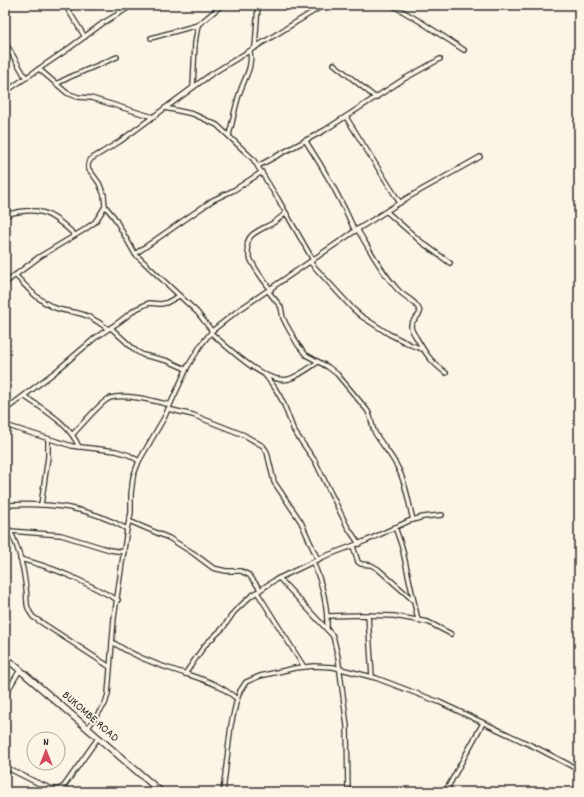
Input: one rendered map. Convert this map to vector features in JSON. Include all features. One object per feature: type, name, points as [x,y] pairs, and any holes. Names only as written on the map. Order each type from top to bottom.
[{"type":"main road","name":"BUKOMBE ROAD","points":[[5,657],[160,792]]},
{"type":"street","points":[[65,5],[85,37]]},
{"type":"street","points":[[115,5],[120,13]]},
{"type":"street","points":[[5,92],[133,5]]},
{"type":"street","points":[[151,38],[198,25],[222,5]]},
{"type":"street","points":[[255,48],[258,5]]},
{"type":"street","points":[[318,362],[288,379],[266,375],[253,368],[211,332],[197,312],[135,254],[114,217],[105,206],[104,195],[99,184],[89,171],[89,162],[90,159],[103,152],[153,118],[210,75],[324,5]]},
{"type":"street","points":[[392,5],[464,50]]},
{"type":"street","points":[[193,87],[195,43],[198,25]]},
{"type":"street","points":[[5,42],[26,78]]},
{"type":"street","points":[[229,135],[240,93],[252,60],[250,51]]},
{"type":"street","points":[[56,84],[117,57]]},
{"type":"street","points":[[258,166],[346,117],[409,76],[440,59]]},
{"type":"street","points":[[334,64],[376,98]]},
{"type":"street","points":[[39,69],[67,93],[91,98],[153,118]]},
{"type":"street","points":[[165,108],[193,114],[218,125],[229,135],[253,159],[262,172],[286,213],[311,261],[353,309],[388,334],[422,349]]},
{"type":"street","points":[[346,117],[400,203]]},
{"type":"street","points":[[305,140],[320,163],[356,230],[385,274],[398,290],[418,306],[418,316],[411,326],[412,331],[422,349],[432,362],[446,373]]},
{"type":"street","points":[[87,729],[105,704],[108,694],[112,642],[127,529],[131,513],[133,477],[139,461],[169,407],[186,369],[201,345],[211,332],[236,312],[270,291],[356,230],[407,198],[480,157]]},
{"type":"street","points":[[135,254],[213,200],[234,190],[262,172]]},
{"type":"street","points":[[5,283],[39,257],[95,222],[105,206]]},
{"type":"street","points":[[5,214],[22,210],[36,210],[60,221],[75,235]]},
{"type":"street","points":[[386,212],[420,241],[450,263]]},
{"type":"street","points":[[286,213],[248,239],[247,246],[249,257],[281,307],[283,318],[298,345],[306,355],[328,366],[337,374],[370,414],[374,431],[394,461],[401,477],[413,520]]},
{"type":"street","points":[[15,275],[32,293],[46,304],[94,319],[109,328],[136,351],[143,355],[178,364],[186,369]]},
{"type":"street","points":[[5,410],[55,372],[95,338],[143,305],[149,303],[166,303],[179,296]]},
{"type":"street","points":[[266,375],[283,402],[294,431],[315,461],[347,526],[359,544]]},
{"type":"street","points":[[24,396],[63,423],[73,434],[79,447]]},
{"type":"street","points":[[73,434],[104,403],[114,397],[133,397],[193,415],[244,435],[263,446],[267,452],[274,482],[301,522],[318,560]]},
{"type":"street","points":[[5,425],[79,447],[116,451],[129,455],[139,461]]},
{"type":"street","points":[[41,505],[48,457],[48,439]]},
{"type":"street","points":[[5,505],[41,505],[72,508],[111,520],[127,529]]},
{"type":"street","points":[[185,674],[205,645],[223,628],[234,612],[259,590],[279,578],[313,562],[359,544],[394,527],[423,517],[442,516]]},
{"type":"street","points":[[129,521],[169,538],[213,568],[226,571],[241,571],[249,575],[304,667]]},
{"type":"street","points":[[5,524],[10,530],[20,559],[26,586],[27,609],[33,617],[110,667]]},
{"type":"street","points":[[394,527],[402,547],[418,620]]},
{"type":"street","points":[[10,530],[61,535],[110,550],[124,552]]},
{"type":"street","points":[[353,546],[358,562],[378,568],[413,600]]},
{"type":"street","points":[[20,559],[65,573],[118,600]]},
{"type":"street","points":[[313,562],[319,577],[327,616],[327,629]]},
{"type":"street","points":[[279,578],[333,636],[338,657],[347,726],[348,792]]},
{"type":"street","points":[[368,615],[372,677]]},
{"type":"street","points":[[327,616],[394,616],[428,622],[451,634]]},
{"type":"street","points":[[112,642],[128,652],[216,684],[238,699]]},
{"type":"street","points":[[223,792],[231,725],[240,691],[246,682],[260,676],[304,667],[339,668],[372,677],[439,702],[537,748],[579,770]]},
{"type":"street","points":[[5,695],[20,670]]},
{"type":"street","points":[[444,792],[483,723]]},
{"type":"street","points":[[5,767],[50,789],[59,789],[64,786],[98,738]]}]
